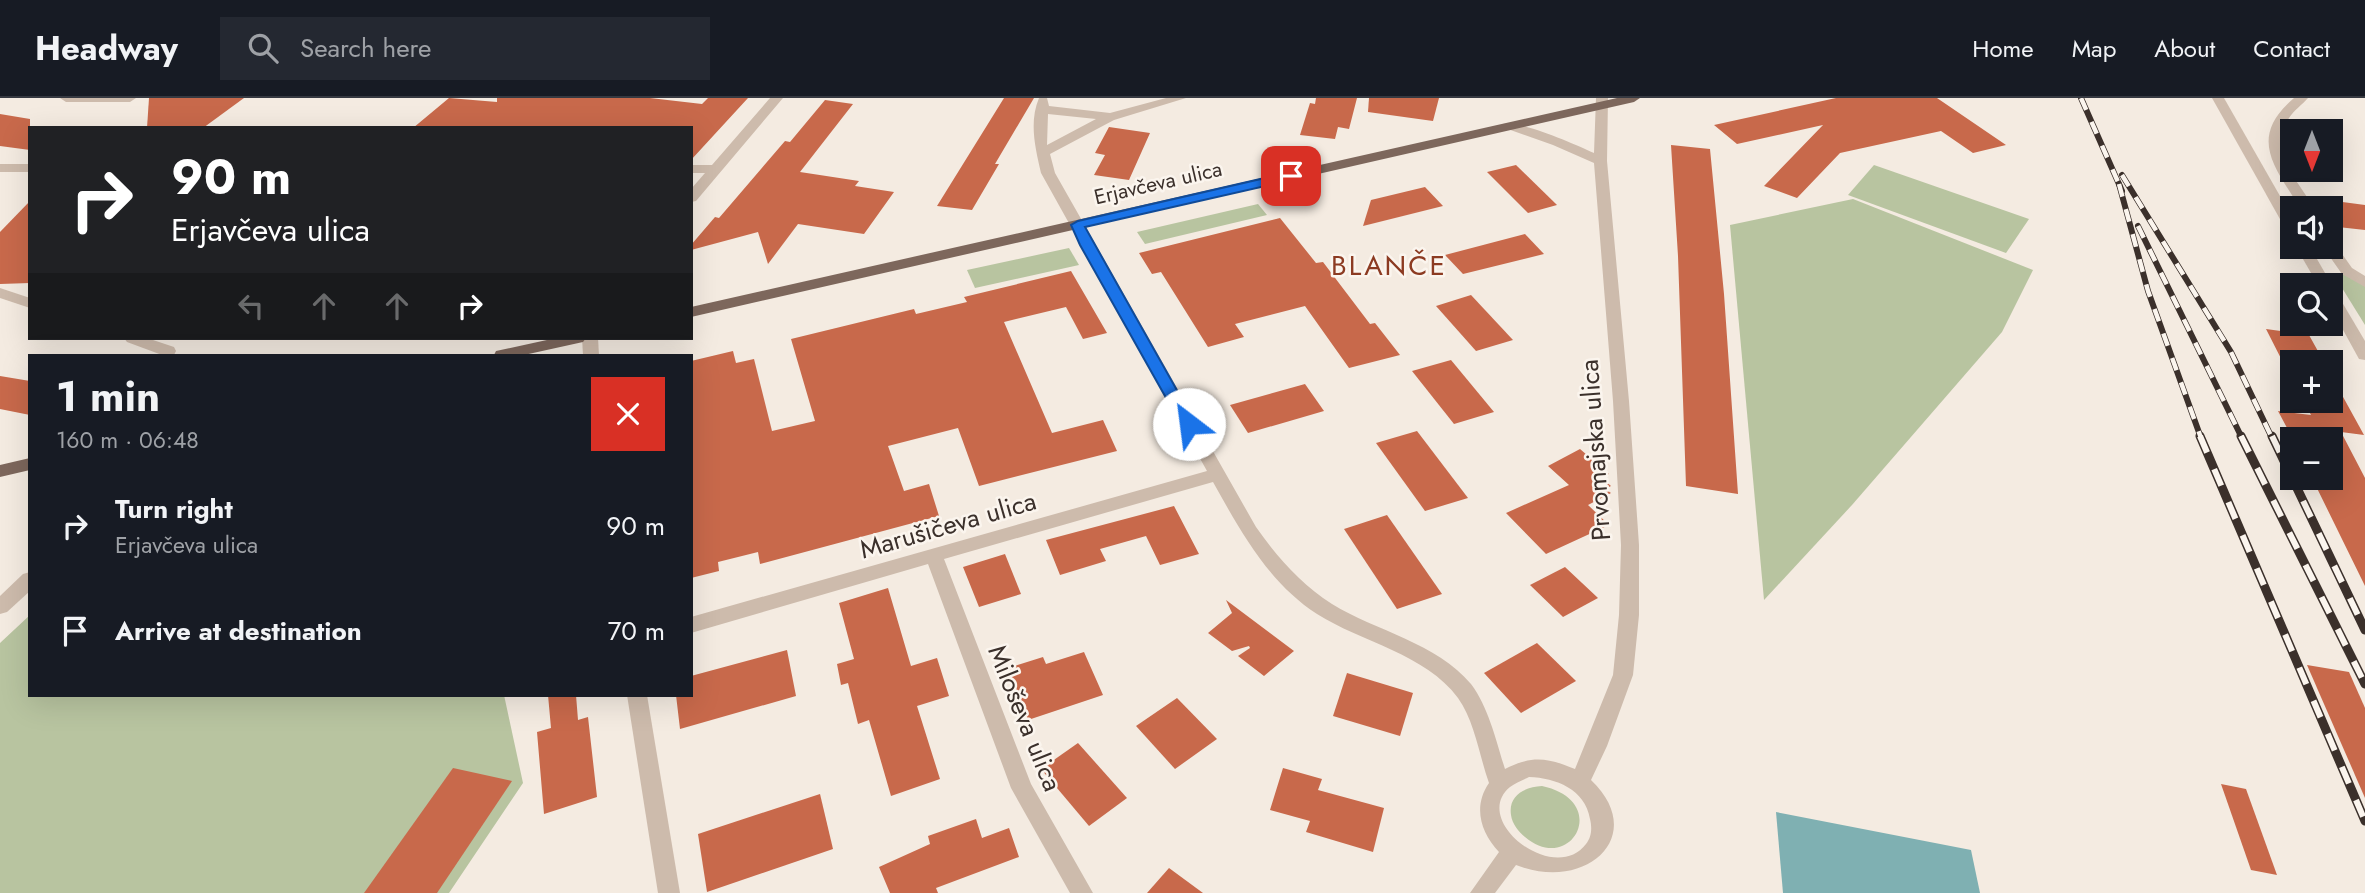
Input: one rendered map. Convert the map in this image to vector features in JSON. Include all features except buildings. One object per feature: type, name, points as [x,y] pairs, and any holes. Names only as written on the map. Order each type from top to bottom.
[{"type":"main road","name":"Erjavčeva ulica","points":[[693,312],[1508,127],[1602,102],[1634,98]]},
{"type":"main road","points":[[506,354],[569,340]]},
{"type":"main road","points":[[0,471],[28,464]]},
{"type":"street","points":[[66,98],[130,98]]},
{"type":"street","points":[[693,196],[777,98]]},
{"type":"street","points":[[1043,152],[1110,117],[1180,98]]},
{"type":"street","points":[[2218,98],[2280,207]]},
{"type":"street","points":[[2300,196],[2274,151],[2276,129],[2291,106],[2302,98]]},
{"type":"street","name":"Prvomajska ulica","points":[[1579,783],[1597,746],[1623,675],[1629,615],[1630,545],[1621,401],[1600,161],[1602,102]]},
{"type":"street","points":[[1110,117],[1042,104],[1039,140],[1048,173],[1078,225],[1086,245],[1250,532],[1269,561],[1312,600],[1444,671],[1465,690],[1482,726],[1499,782]]},
{"type":"street","points":[[1508,127],[1558,142],[1600,161]]},
{"type":"street","points":[[0,168],[28,168]]},
{"type":"street","points":[[693,169],[715,169]]},
{"type":"street","points":[[2338,259],[2347,271],[2365,282]]},
{"type":"street","points":[[0,293],[28,302]]},
{"type":"street","points":[[2343,316],[2365,355]]},
{"type":"street","points":[[137,340],[166,353]]},
{"type":"street","name":"Marušičeva ulica","points":[[693,624],[1218,474]]},
{"type":"street","name":"Miloševa ulica","points":[[934,556],[1022,788],[1082,893]]},
{"type":"street","points":[[0,607],[28,581]]},
{"type":"street","points":[[637,697],[669,893]]},
{"type":"street","points":[[1527,768],[1545,768],[1579,783],[1600,809],[1604,825],[1602,840],[1594,853],[1582,863],[1566,868],[1547,868],[1528,863],[1512,853],[1499,839],[1491,824],[1488,808],[1491,794],[1499,782],[1511,773],[1527,768]]},
{"type":"street","points":[[1481,893],[1512,853]]},
{"type":"green space","points":[[1874,165],[2029,219],[2006,253],[1848,195]]},
{"type":"green space","points":[[1853,199],[2033,270],[2002,332],[1852,505],[1764,600],[1730,225]]},
{"type":"green space","points":[[1258,204],[1267,215],[1145,244],[1137,232]]},
{"type":"green space","points":[[1069,248],[1079,265],[975,288],[967,270]]},
{"type":"green space","points":[[2343,274],[2349,274],[2365,286],[2365,325],[2343,290]]},
{"type":"green space","points":[[28,617],[28,697],[504,697],[523,783],[449,893],[0,893],[0,643]]},
{"type":"green space","points":[[1542,786],[1563,794],[1575,806],[1580,819],[1577,832],[1569,842],[1557,848],[1542,847],[1525,837],[1516,828],[1512,818],[1511,808],[1515,797],[1524,790]]},
{"type":"water","points":[[1776,812],[1971,850],[1980,893],[1783,893]]},
{"type":"railway","points":[[2081,98],[2119,185]]},
{"type":"railway","points":[[2122,175],[2231,352],[2272,438]]},
{"type":"railway","points":[[2119,185],[2122,191]]},
{"type":"railway","points":[[2119,185],[2148,291],[2201,438]]},
{"type":"railway","points":[[2138,226],[2242,438]]},
{"type":"railway","points":[[2200,436],[2365,821]]},
{"type":"railway","points":[[2272,436],[2365,630]]},
{"type":"railway","points":[[2242,438],[2365,684]]},
{"type":"district","name":"BLANČE","points":[[1389,265]]},
{"type":"route","points":[[1189,424],[1086,245],[1078,225],[1291,176]]}]
